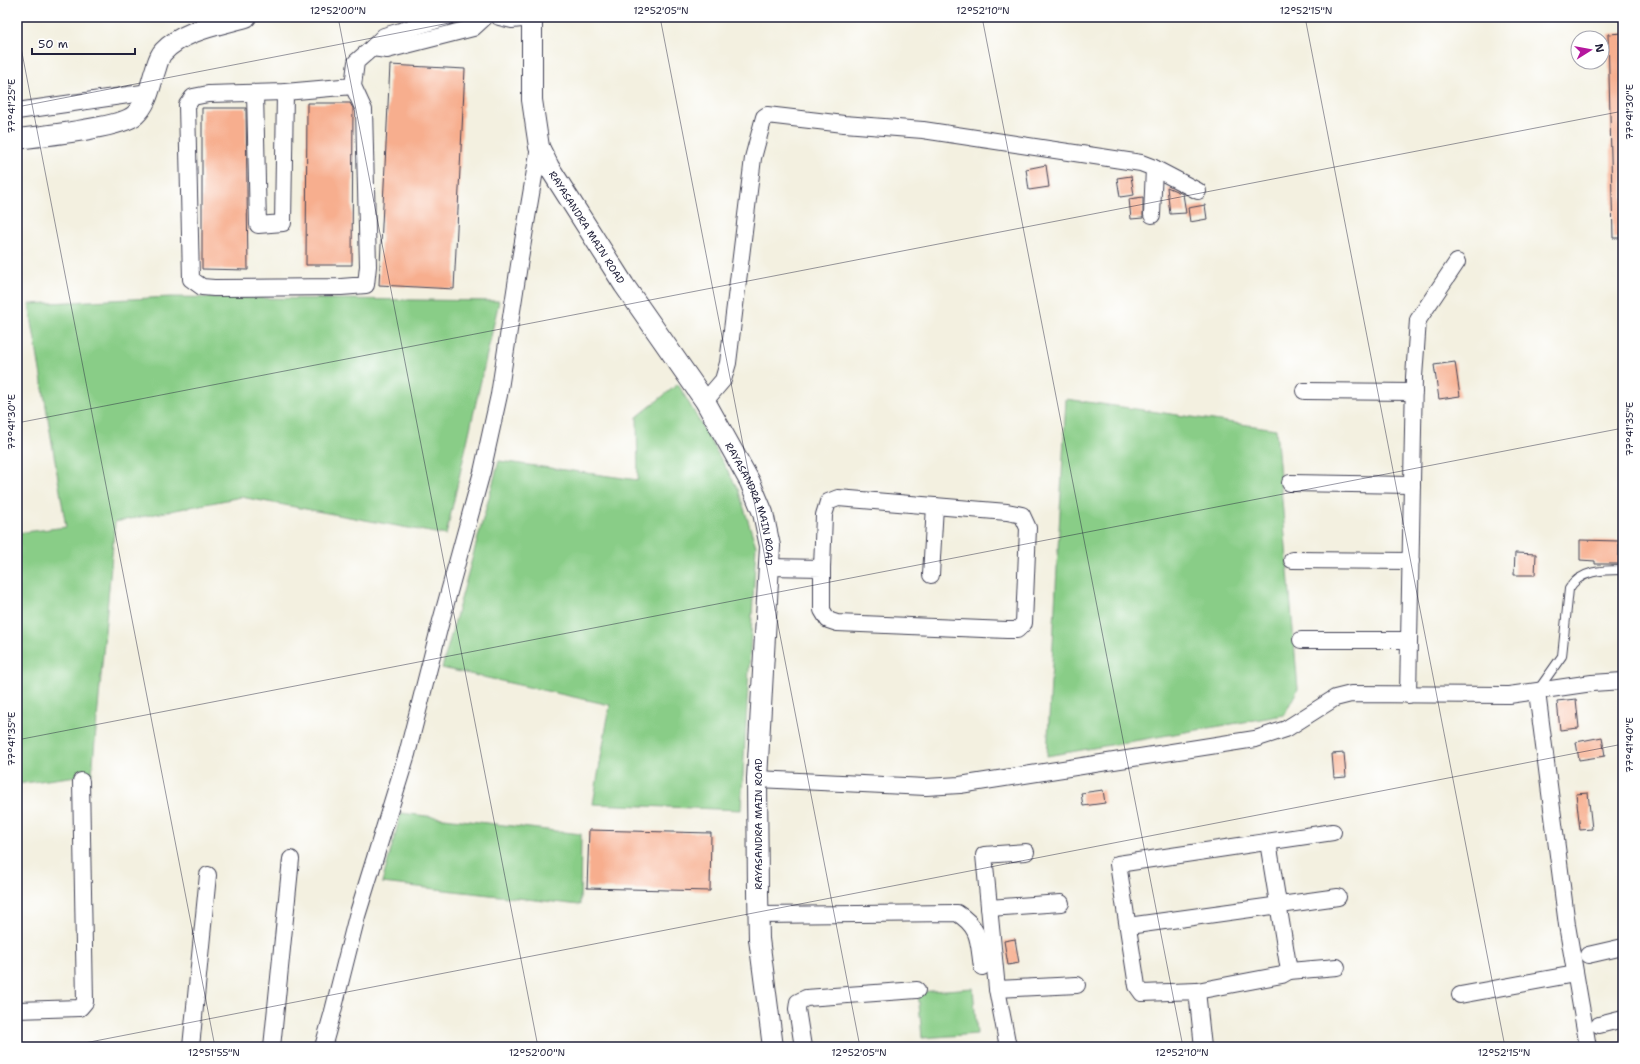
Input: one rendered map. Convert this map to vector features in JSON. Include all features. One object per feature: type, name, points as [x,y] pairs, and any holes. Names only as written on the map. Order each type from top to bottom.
[{"type":"street","points":[[17,139],[78,130],[123,121],[134,116],[143,106],[162,53],[172,43],[192,33],[246,17]]},
{"type":"street","points":[[353,86],[285,92],[208,94],[193,97],[187,105],[191,279],[202,287],[341,287],[366,285],[368,266],[364,110],[353,86],[356,62],[384,36],[447,17]]},
{"type":"street","points":[[372,48],[386,50],[473,28],[485,17]]},
{"type":"street","points":[[499,17],[512,20],[532,18]]},
{"type":"street","name":"RAYASANDRA MAIN ROAD","points":[[532,18],[532,100],[539,147],[549,167],[624,285],[705,401],[750,482],[762,513],[770,546],[757,779],[758,915],[760,947],[773,1047]]},
{"type":"street","points":[[17,111],[149,92]]},
{"type":"street","points":[[255,93],[258,225],[272,225],[284,223],[285,92]]},
{"type":"street","points":[[705,401],[723,380],[728,363],[753,158],[764,117],[767,115],[844,124],[924,130],[1124,160],[1141,163],[1154,168],[1198,191]]},
{"type":"street","points":[[323,1047],[357,916],[407,754],[441,621],[482,472],[499,395],[539,147]]},
{"type":"street","points":[[1152,215],[1154,168]]},
{"type":"street","points":[[1408,695],[1414,392],[1418,320],[1457,262]]},
{"type":"street","points":[[1304,391],[1414,392]]},
{"type":"street","points":[[1290,483],[1412,485]]},
{"type":"street","points":[[838,498],[1007,512],[1022,515],[1028,528],[1024,623],[1017,630],[837,623],[828,620],[822,610],[822,568],[824,515],[828,502],[838,498]]},
{"type":"street","points":[[931,574],[935,506]]},
{"type":"street","points":[[1292,560],[1411,561]]},
{"type":"street","points":[[769,567],[822,568]]},
{"type":"street","points":[[1301,640],[1409,640]]},
{"type":"street","points":[[757,779],[926,787],[960,785],[1256,739],[1286,729],[1335,698],[1351,694],[1509,695],[1592,683],[1623,681]]},
{"type":"street","points":[[1537,692],[1567,925],[1588,1047]]},
{"type":"street","points":[[17,1010],[80,1008],[84,1002],[81,781]]},
{"type":"street","points":[[1333,832],[1118,864],[1137,986],[1142,993],[1197,990],[1282,975],[1288,971],[1337,967]]},
{"type":"street","points":[[1268,842],[1288,971]]},
{"type":"street","points":[[1008,1047],[997,990],[984,855],[1026,852]]},
{"type":"street","points":[[272,1047],[291,859]]},
{"type":"street","points":[[191,1047],[208,875]]},
{"type":"street","points":[[1128,926],[1338,897]]},
{"type":"street","points":[[989,908],[1061,903]]},
{"type":"street","points":[[758,915],[957,913],[972,924],[977,934],[982,967]]},
{"type":"street","points":[[1588,956],[1623,947]]},
{"type":"street","points":[[1460,995],[1575,974]]},
{"type":"street","points":[[997,990],[1077,985]]},
{"type":"street","points":[[803,1047],[797,1009],[798,1002],[806,998],[917,990]]},
{"type":"street","points":[[1197,990],[1203,1047]]},
{"type":"street","points":[[1599,1025],[1623,1019]]},
{"type":"lane","points":[[1537,692],[1562,656],[1569,589],[1573,582],[1596,571],[1623,570]]},
{"type":"green space","points":[[171,297],[499,301],[446,535],[241,497],[115,522],[92,774],[17,784],[17,533],[66,527],[29,304]]},
{"type":"green space","points":[[678,384],[738,489],[756,546],[741,810],[593,804],[610,705],[442,668],[499,461],[638,480],[637,417]]},
{"type":"green space","points":[[1066,399],[1276,429],[1298,689],[1284,715],[1047,756]]},
{"type":"green space","points":[[401,813],[581,834],[580,905],[382,883]]},
{"type":"green space","points":[[973,988],[977,1034],[922,1038],[918,992]]},
{"type":"building","points":[[1623,33],[1623,238],[1613,238],[1609,70],[1610,34]]},
{"type":"building","points":[[390,65],[465,69],[454,289],[379,285]]},
{"type":"building","points":[[307,103],[350,103],[353,108],[352,265],[306,265]]},
{"type":"building","points":[[202,108],[246,108],[248,270],[202,269]]},
{"type":"building","points":[[1046,165],[1049,187],[1029,190],[1026,169]]},
{"type":"building","points":[[1131,176],[1134,195],[1120,197],[1117,178]]},
{"type":"building","points":[[1167,187],[1183,194],[1186,213],[1170,214]]},
{"type":"building","points":[[1143,197],[1143,218],[1131,219],[1129,199]]},
{"type":"building","points":[[1205,205],[1207,219],[1190,222],[1188,208]]},
{"type":"building","points":[[1455,362],[1460,396],[1439,399],[1434,365]]},
{"type":"building","points":[[1580,540],[1619,541],[1619,564],[1595,564],[1595,561],[1580,560]]},
{"type":"building","points":[[1515,553],[1536,554],[1535,575],[1514,575]]},
{"type":"building","points":[[1576,699],[1579,728],[1560,730],[1557,701]]},
{"type":"building","points":[[1602,737],[1605,756],[1579,760],[1576,742]]},
{"type":"building","points":[[1344,753],[1346,777],[1334,778],[1332,754]]},
{"type":"building","points":[[1103,790],[1105,803],[1083,806],[1081,793]]},
{"type":"building","points":[[1588,793],[1592,829],[1580,830],[1576,794]]},
{"type":"building","points":[[589,830],[711,833],[710,891],[587,888]]},
{"type":"building","points":[[1015,939],[1019,963],[1008,965],[1004,941]]}]
